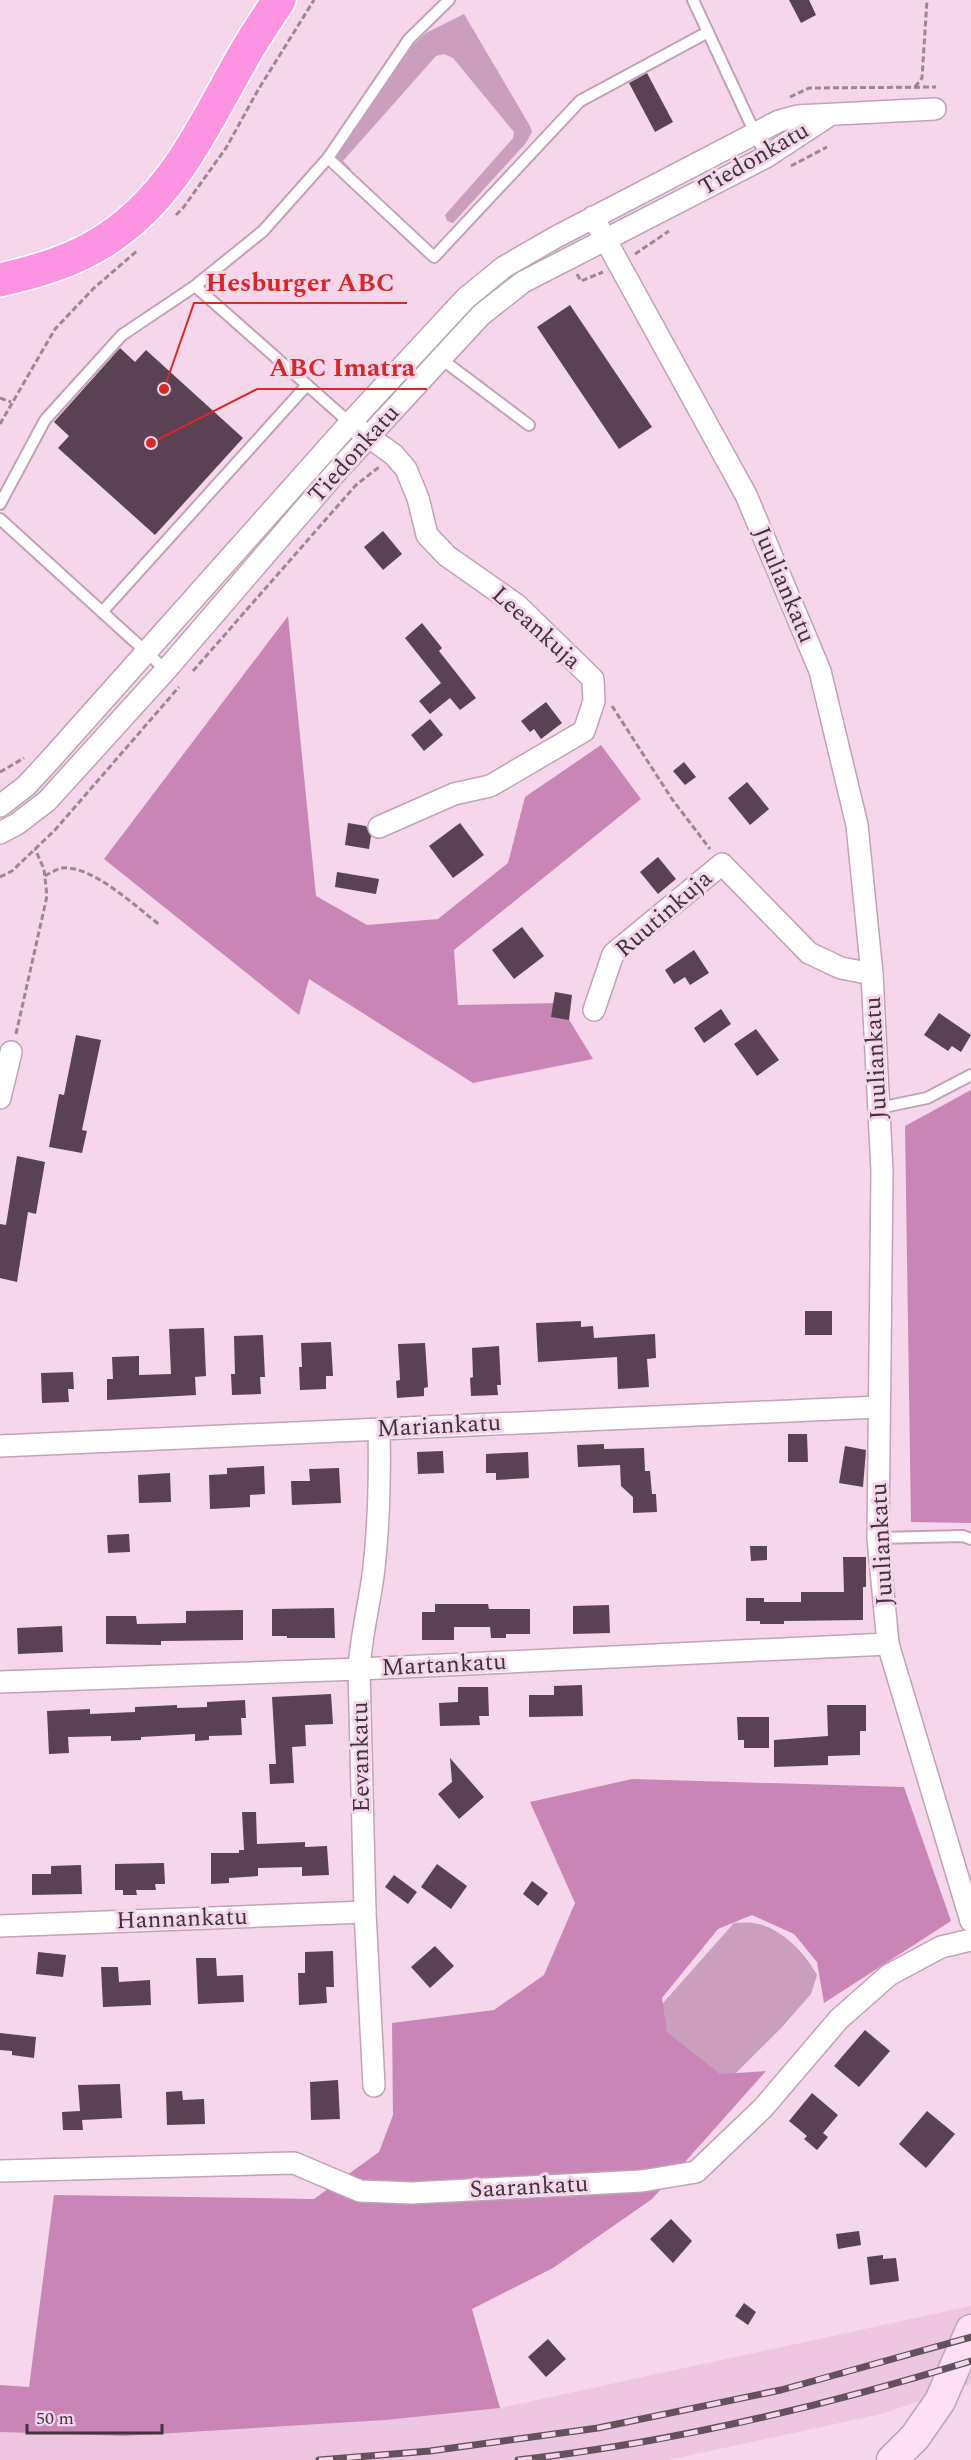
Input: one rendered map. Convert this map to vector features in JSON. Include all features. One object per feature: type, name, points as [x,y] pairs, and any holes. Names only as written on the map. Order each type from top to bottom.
[{"type":"highway","points":[[0,280],[33,273],[69,260],[111,237],[146,206],[174,176],[201,135],[246,50],[279,0]]},
{"type":"street","name":"Tiedonkatu","points":[[0,806],[26,786],[50,760],[350,423],[466,298],[504,267],[593,217],[779,121],[797,116],[935,109]]},
{"type":"street","name":"Tiedonkatu","points":[[0,833],[17,824],[47,801],[166,670],[369,437],[481,315],[523,282],[766,157],[830,114]]},
{"type":"street","name":"Juuliankatu","points":[[593,217],[746,495],[820,671],[857,825],[872,975],[882,1171],[878,1538],[888,1644],[971,1921]]},
{"type":"street","name":"Leeankuja","points":[[350,423],[394,455],[406,469],[418,498],[427,536],[447,556],[517,605],[593,679],[594,700],[584,731],[490,786],[454,794],[379,826]]},
{"type":"street","name":"Tiedonkatu","points":[[0,789],[14,783],[50,760]]},
{"type":"street","name":"Ruutinkuja","points":[[594,1010],[613,954],[722,864],[808,953],[841,968],[872,975]]},
{"type":"street","points":[[0,1098],[11,1052]]},
{"type":"street","name":"Mariankatu","points":[[0,1446],[878,1407]]},
{"type":"street","name":"Eevankatu","points":[[374,2086],[365,1912],[359,1669],[360,1645],[374,1569],[380,1474],[379,1429]]},
{"type":"street","name":"Martankatu","points":[[0,1682],[359,1669],[888,1644]]},
{"type":"street","name":"Hannankatu","points":[[0,1926],[365,1912]]},
{"type":"street","name":"Saarankatu","points":[[0,2171],[294,2163],[360,2191],[412,2193],[642,2181],[696,2172],[763,2108],[839,2019],[889,1975],[941,1947],[971,1940]]},
{"type":"street","points":[[892,2460],[915,2437],[940,2401],[971,2330]]},
{"type":"lane","points":[[0,504],[45,420],[122,335],[195,286],[263,231],[327,158],[409,39],[450,0]]},
{"type":"lane","points":[[693,0],[766,157]]},
{"type":"lane","points":[[327,158],[435,257],[580,101],[708,32]]},
{"type":"lane","points":[[195,286],[350,423]]},
{"type":"lane","points":[[440,358],[529,425]]},
{"type":"lane","points":[[102,612],[307,385]]},
{"type":"lane","points":[[0,519],[166,670]]},
{"type":"lane","points":[[879,1108],[927,1098],[971,1075]]},
{"type":"lane","points":[[878,1538],[963,1536],[971,1539]]},
{"type":"path","points":[[915,87],[922,78],[927,0]]},
{"type":"path","points":[[795,94],[809,88],[829,87],[936,87]]},
{"type":"path","points":[[0,398],[11,402]]},
{"type":"path","points":[[0,877],[12,871],[35,849],[356,485],[394,455]]},
{"type":"path","points":[[593,679],[629,730],[672,799],[722,864]]},
{"type":"path","points":[[11,1052],[47,896],[44,869],[35,849]]},
{"type":"path","points":[[45,876],[62,868],[80,870],[100,880],[160,925]]},
{"type":"shaded area","points":[[464,14],[532,132],[526,143],[453,223],[447,221],[445,215],[513,138],[514,132],[453,58],[444,54],[436,56],[343,161],[351,169],[350,173],[334,160],[413,45],[426,33]]},
{"type":"shaded area","points":[[288,616],[316,896],[367,925],[438,919],[508,863],[525,797],[601,745],[641,799],[454,950],[458,1005],[559,1003],[593,1059],[473,1083],[309,979],[299,1015],[104,859]]},
{"type":"shaded area","points":[[971,1090],[971,1523],[911,1522],[905,1126]]},
{"type":"shaded area","points":[[632,1779],[904,1787],[951,1921],[824,2003],[817,1962],[794,1934],[752,1915],[718,1929],[662,1998],[667,2032],[720,2074],[766,2071],[652,2199],[553,2268],[472,2309],[500,2408],[386,2420],[124,2436],[0,2432],[0,2385],[29,2387],[54,2195],[314,2199],[379,2152],[393,2115],[392,2023],[494,2010],[544,1975],[575,1903],[530,1802]]},
{"type":"shaded area","points":[[734,1923],[763,1925],[782,1935],[806,1958],[817,1975],[811,1994],[782,2027],[736,2073],[716,2080],[692,2075],[655,2012]]},
{"type":"shaded area","points":[[971,2306],[971,2384],[881,2414],[668,2460],[0,2460],[0,2432],[124,2436],[386,2420],[500,2408]]},
{"type":"building","points":[[789,0],[809,0],[816,15],[801,23]]},
{"type":"building","points":[[647,73],[673,122],[655,132],[629,83]]},
{"type":"building","points":[[570,305],[652,427],[619,449],[537,327]]},
{"type":"building","points":[[120,348],[135,362],[146,350],[243,438],[155,535],[58,448],[69,436],[54,422]]},
{"type":"building","points":[[383,531],[402,554],[383,570],[364,547]]},
{"type":"building","points":[[422,623],[442,648],[439,651],[476,698],[460,710],[450,698],[430,714],[419,701],[441,683],[405,638]]},
{"type":"building","points":[[546,702],[562,723],[541,739],[534,729],[530,732],[521,721]]},
{"type":"building","points":[[430,719],[443,735],[424,751],[411,735]]},
{"type":"building","points":[[684,762],[696,777],[685,785],[673,771]]},
{"type":"building","points":[[747,782],[769,809],[750,825],[728,798]]},
{"type":"building","points":[[348,823],[366,826],[371,836],[369,849],[345,845]]},
{"type":"building","points":[[460,823],[484,855],[453,878],[429,846]]},
{"type":"building","points":[[658,857],[676,879],[658,894],[640,872]]},
{"type":"building","points":[[337,872],[379,879],[376,894],[335,887]]},
{"type":"building","points":[[522,927],[544,956],[514,979],[492,950]]},
{"type":"building","points":[[694,950],[709,973],[690,985],[685,977],[674,984],[665,970]]},
{"type":"building","points":[[555,992],[572,995],[569,1020],[551,1017]]},
{"type":"building","points":[[721,1009],[731,1024],[704,1043],[694,1028]]},
{"type":"building","points":[[939,1013],[971,1035],[961,1052],[952,1046],[948,1051],[924,1035]]},
{"type":"building","points":[[756,1029],[779,1060],[757,1076],[734,1044]]},
{"type":"building","points":[[76,1035],[101,1040],[82,1130],[87,1131],[82,1153],[49,1147],[59,1094],[64,1095]]},
{"type":"building","points":[[17,1156],[45,1162],[36,1214],[28,1212],[17,1282],[0,1278],[0,1224],[6,1225]]},
{"type":"building","points":[[805,1311],[832,1311],[832,1335],[805,1335]]},
{"type":"building","points":[[581,1321],[581,1327],[593,1326],[594,1338],[655,1334],[656,1358],[647,1359],[649,1387],[618,1389],[617,1357],[538,1362],[536,1323]]},
{"type":"building","points":[[204,1328],[206,1376],[195,1377],[196,1395],[107,1400],[107,1379],[113,1379],[112,1357],[139,1356],[139,1375],[171,1374],[169,1329]]},
{"type":"building","points":[[263,1335],[265,1377],[260,1377],[261,1394],[232,1395],[231,1374],[235,1374],[234,1336]]},
{"type":"building","points":[[331,1342],[333,1376],[326,1376],[326,1389],[300,1390],[301,1343]]},
{"type":"building","points":[[425,1343],[428,1387],[424,1388],[424,1396],[397,1398],[396,1381],[400,1380],[398,1344]]},
{"type":"building","points":[[499,1346],[501,1385],[497,1385],[498,1395],[471,1396],[472,1348]]},
{"type":"building","points":[[73,1372],[74,1389],[68,1389],[69,1402],[42,1403],[41,1373]]},
{"type":"building","points":[[788,1434],[807,1434],[808,1462],[788,1462]]},
{"type":"building","points":[[604,1444],[604,1449],[644,1448],[645,1471],[650,1471],[652,1494],[656,1494],[657,1512],[633,1513],[633,1497],[621,1486],[620,1465],[578,1467],[577,1445]]},
{"type":"building","points":[[845,1446],[866,1450],[863,1487],[839,1483]]},
{"type":"building","points":[[443,1451],[444,1473],[418,1474],[417,1452]]},
{"type":"building","points":[[528,1452],[529,1478],[496,1480],[496,1473],[486,1473],[486,1454]]},
{"type":"building","points":[[264,1466],[265,1494],[250,1495],[250,1507],[210,1509],[209,1475],[227,1474],[227,1468]]},
{"type":"building","points":[[339,1468],[341,1503],[292,1505],[291,1481],[310,1481],[309,1469]]},
{"type":"building","points":[[170,1473],[171,1502],[139,1503],[138,1475]]},
{"type":"building","points":[[129,1534],[130,1552],[108,1553],[107,1535]]},
{"type":"building","points":[[750,1546],[767,1546],[767,1560],[751,1561]]},
{"type":"building","points":[[843,1557],[866,1557],[863,1620],[784,1621],[784,1624],[760,1624],[760,1621],[746,1621],[746,1598],[764,1598],[764,1602],[801,1602],[801,1592],[844,1592]]},
{"type":"building","points":[[435,1604],[488,1604],[489,1609],[530,1609],[530,1634],[506,1634],[506,1638],[491,1638],[490,1627],[454,1627],[454,1640],[422,1640],[422,1612],[435,1612]]},
{"type":"building","points":[[609,1605],[610,1633],[573,1634],[573,1606]]},
{"type":"building","points":[[334,1608],[335,1638],[272,1636],[272,1609]]},
{"type":"building","points":[[243,1610],[243,1640],[161,1641],[161,1645],[106,1644],[106,1616],[136,1616],[137,1624],[186,1623],[186,1611]]},
{"type":"building","points":[[62,1626],[63,1652],[18,1654],[17,1628]]},
{"type":"building","points":[[582,1685],[583,1716],[529,1717],[529,1695],[554,1695],[554,1686]]},
{"type":"building","points":[[458,1687],[488,1687],[489,1716],[479,1716],[480,1725],[440,1726],[439,1703],[458,1702]]},
{"type":"building","points":[[331,1694],[333,1724],[305,1725],[306,1746],[292,1747],[294,1783],[270,1784],[269,1764],[276,1764],[272,1697]]},
{"type":"building","points":[[245,1700],[246,1718],[241,1718],[242,1735],[209,1736],[209,1740],[195,1741],[195,1734],[111,1741],[111,1736],[68,1737],[69,1753],[49,1754],[47,1711],[90,1709],[90,1714],[135,1712],[135,1707],[177,1705],[177,1708],[207,1707],[207,1702]]},
{"type":"building","points":[[827,1705],[866,1705],[866,1731],[860,1731],[860,1755],[828,1756],[828,1765],[774,1767],[774,1740],[828,1736]]},
{"type":"building","points":[[737,1717],[769,1717],[769,1748],[744,1748],[744,1740],[738,1740]]},
{"type":"building","points":[[450,1758],[484,1797],[459,1819],[438,1794],[452,1782]]},
{"type":"building","points":[[242,1812],[256,1812],[257,1844],[305,1842],[305,1847],[327,1846],[329,1875],[302,1876],[302,1867],[258,1868],[258,1876],[229,1878],[229,1883],[211,1884],[211,1853],[239,1853],[239,1850],[244,1850]]},
{"type":"building","points":[[164,1863],[165,1884],[155,1884],[156,1890],[136,1890],[137,1895],[123,1895],[123,1890],[115,1890],[115,1864]]},
{"type":"building","points":[[437,1864],[467,1886],[451,1909],[421,1887]]},
{"type":"building","points":[[81,1865],[82,1894],[32,1895],[32,1874],[51,1874],[51,1866]]},
{"type":"building","points":[[394,1875],[417,1892],[408,1904],[385,1887]]},
{"type":"building","points":[[532,1881],[548,1893],[538,1906],[523,1894]]},
{"type":"building","points":[[435,1946],[454,1966],[430,1988],[411,1967]]},
{"type":"building","points":[[333,1951],[334,1987],[326,1987],[327,2003],[299,2005],[298,1973],[305,1973],[305,1952]]},
{"type":"building","points":[[38,1952],[66,1955],[63,1977],[36,1974]]},
{"type":"building","points":[[196,1958],[216,1958],[217,1976],[243,1975],[244,2002],[198,2004]]},
{"type":"building","points":[[101,1967],[118,1967],[119,1982],[150,1980],[151,2005],[103,2007]]},
{"type":"building","points":[[865,2030],[890,2051],[859,2087],[834,2066]]},
{"type":"building","points":[[0,2033],[36,2037],[34,2058],[12,2055],[12,2051],[0,2050]]},
{"type":"building","points":[[338,2080],[340,2119],[311,2120],[310,2082]]},
{"type":"building","points":[[120,2084],[122,2118],[82,2120],[83,2130],[63,2130],[62,2112],[80,2111],[78,2085]]},
{"type":"building","points":[[182,2091],[183,2100],[204,2099],[205,2124],[167,2125],[166,2092]]},
{"type":"building","points":[[812,2093],[838,2115],[823,2133],[828,2137],[817,2150],[804,2139],[807,2136],[789,2121]]},
{"type":"building","points":[[927,2111],[955,2134],[926,2168],[899,2144]]},
{"type":"building","points":[[671,2219],[692,2241],[673,2263],[650,2239]]},
{"type":"building","points":[[859,2231],[861,2245],[838,2249],[836,2234]]},
{"type":"building","points":[[883,2255],[883,2259],[896,2258],[899,2281],[870,2285],[867,2257]]},
{"type":"building","points":[[744,2303],[756,2312],[748,2325],[735,2316]]},
{"type":"building","points":[[548,2339],[566,2359],[546,2377],[528,2357]]},
{"type":"railway","points":[[319,2460],[430,2451],[598,2428],[781,2390],[971,2337]]},
{"type":"railway","points":[[518,2460],[633,2444],[747,2421],[860,2393],[971,2361]]},
{"type":"place","name":"Hesburger ABC","points":[[164,389]]},
{"type":"place","name":"ABC Imatra","points":[[151,443]]}]
